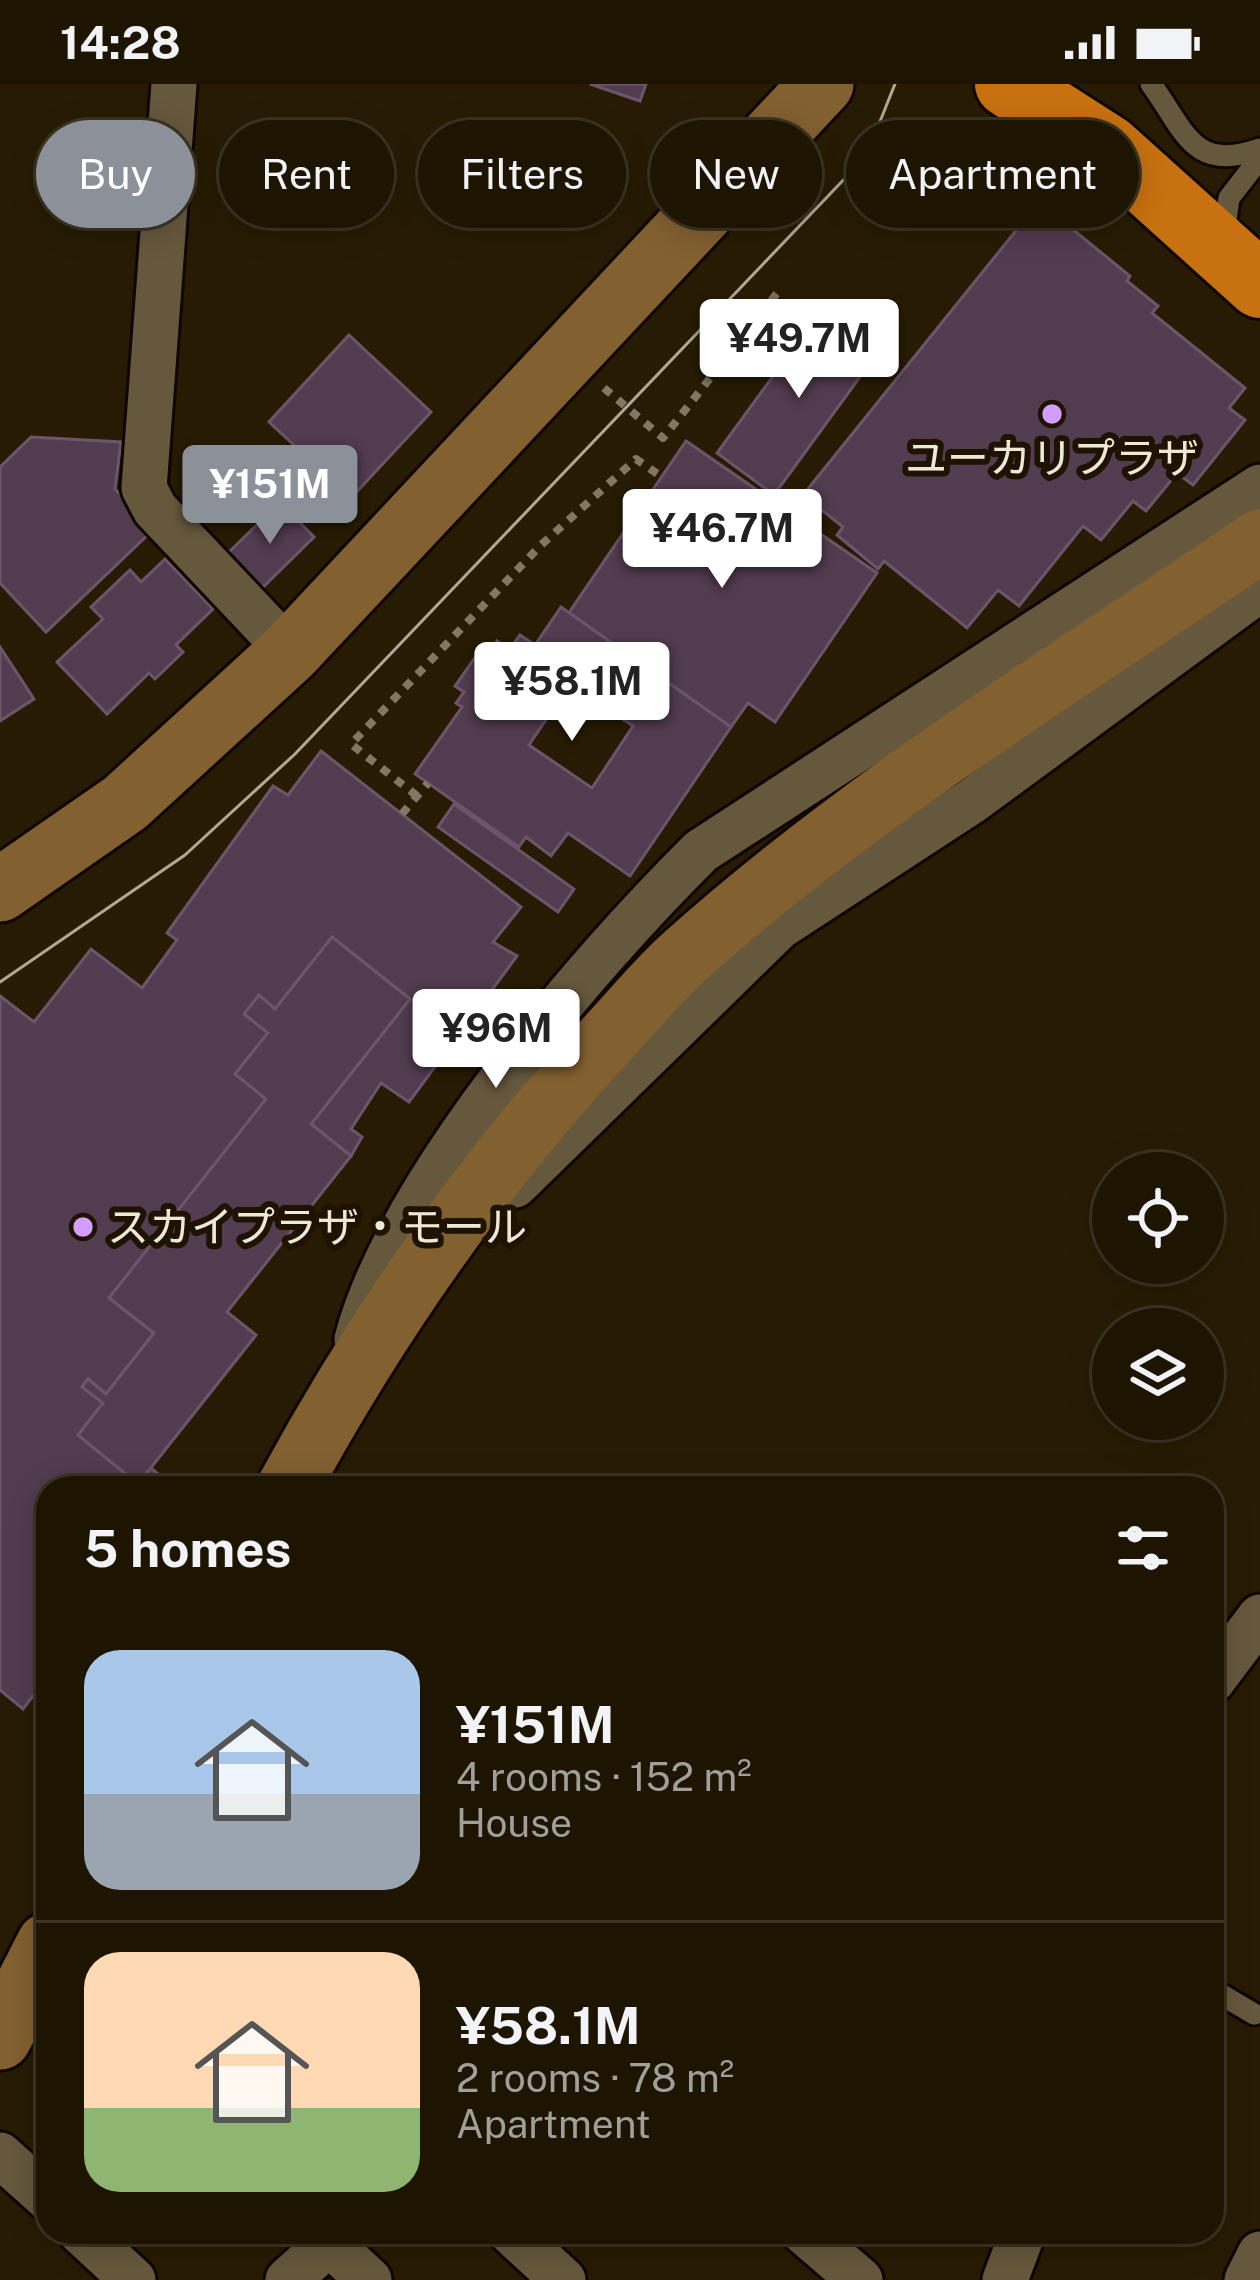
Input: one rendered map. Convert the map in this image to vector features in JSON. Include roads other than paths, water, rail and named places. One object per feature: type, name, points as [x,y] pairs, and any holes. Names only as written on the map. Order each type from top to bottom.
[{"type":"highway","points":[[1008,84],[1108,148],[1241,268]]},
{"type":"street","points":[[174,84],[144,488],[155,509],[290,652]]},
{"type":"street","points":[[0,890],[125,803],[201,739],[290,652],[822,84]]},
{"type":"street","points":[[345,1383],[370,1292],[434,1181],[623,928],[701,851],[1260,487]]},
{"type":"street","points":[[295,1476],[345,1383],[410,1281],[573,1076],[682,958],[853,820],[1260,541]]},
{"type":"street","points":[[410,1281],[779,927],[972,801],[1260,589]]},
{"type":"street","points":[[1224,1668],[1256,1635]]},
{"type":"street","points":[[0,2038],[36,1968]]},
{"type":"street","points":[[0,2155],[36,2187]]},
{"type":"street","points":[[288,2280],[327,2244]]},
{"type":"street","points":[[331,2244],[369,2280]]},
{"type":"street","points":[[524,2244],[563,2280]]},
{"type":"street","points":[[818,2244],[860,2280]]},
{"type":"street","points":[[1005,2280],[1018,2244]]},
{"type":"street","points":[[88,2253],[133,2280]]},
{"type":"street","points":[[1247,2280],[1260,2254]]},
{"type":"lane","points":[[1151,84],[1196,149],[1218,157],[1260,154]]},
{"type":"lane","points":[[1241,268],[1229,198],[1260,154]]},
{"type":"lane","points":[[1224,1996],[1253,2014]]},
{"type":"tram line","points":[[0,982],[185,855],[295,754],[851,172],[871,144],[895,84]]},
{"type":"place","name":"ユーカリプラザ","points":[[1052,414]]},
{"type":"place","name":"スカイプラザ・モール","points":[[83,1227]]}]
